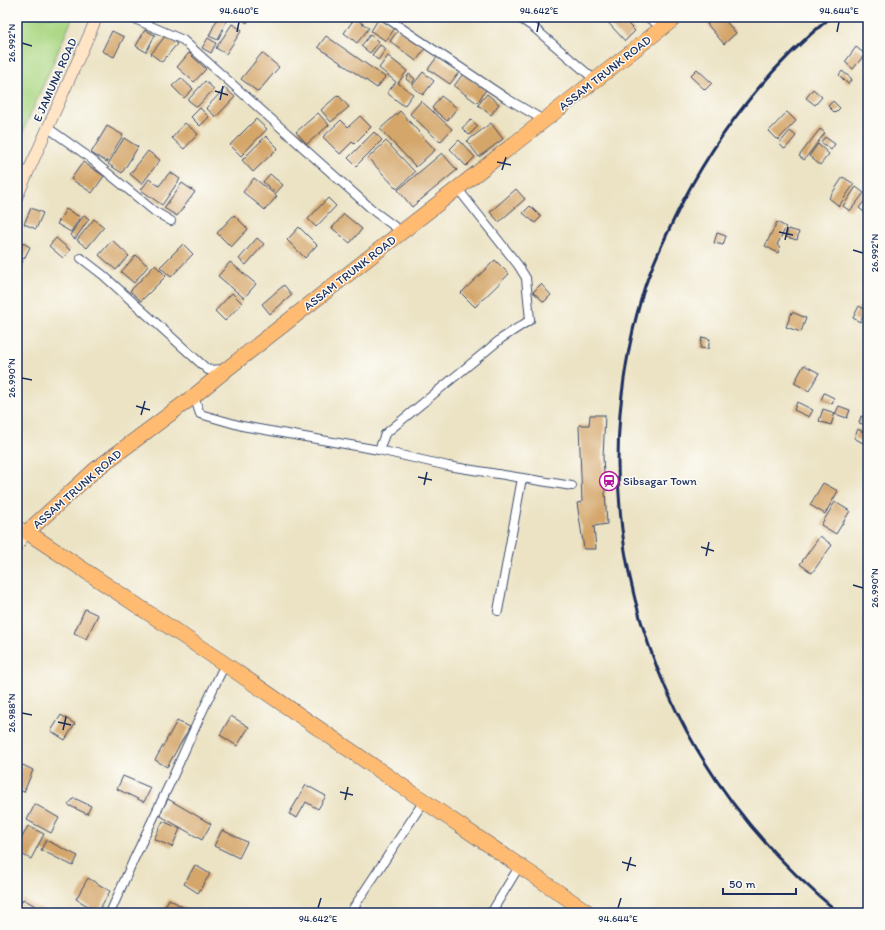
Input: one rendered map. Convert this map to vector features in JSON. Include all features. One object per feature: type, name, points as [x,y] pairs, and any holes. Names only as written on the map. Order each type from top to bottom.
[{"type":"highway","name":"ASSAM TRUNK ROAD","points":[[22,529],[95,470],[194,396],[676,17]]},
{"type":"highway","points":[[22,529],[225,664],[589,913]]},
{"type":"street","name":"E JAMUNA ROAD","points":[[17,197],[97,17]]},
{"type":"street","points":[[130,17],[183,40],[375,212],[402,232]]},
{"type":"street","points":[[385,17],[506,98],[545,120]]},
{"type":"street","points":[[518,17],[533,27],[596,80]]},
{"type":"street","points":[[647,17],[663,28]]},
{"type":"street","points":[[48,128],[86,155],[154,211],[171,221]]},
{"type":"street","points":[[380,450],[385,434],[502,338],[530,320],[526,278],[518,265],[458,189]]},
{"type":"street","points":[[81,258],[108,280],[208,370],[227,369]]},
{"type":"street","points":[[194,396],[200,414],[242,426],[380,450],[448,466],[572,486]]},
{"type":"street","points":[[498,611],[522,478]]},
{"type":"street","points":[[17,546],[22,529]]},
{"type":"street","points":[[110,913],[132,860],[170,783],[225,664]]},
{"type":"street","points":[[350,913],[424,801]]},
{"type":"street","points":[[491,913],[520,865]]},
{"type":"green space","points":[[17,17],[73,17],[17,145]]},
{"type":"building","points":[[218,17],[228,17],[218,40],[209,36]]},
{"type":"building","points":[[238,17],[251,17],[247,23]]},
{"type":"building","points":[[603,17],[621,17],[635,31],[625,41]]},
{"type":"building","points":[[715,17],[722,17],[736,33],[724,44],[707,24]]},
{"type":"building","points":[[355,18],[369,28],[357,43],[344,33]]},
{"type":"building","points":[[379,18],[395,28],[386,41],[371,31]]},
{"type":"building","points":[[232,24],[242,30],[226,54],[216,48]]},
{"type":"building","points":[[399,29],[425,49],[416,61],[390,41]]},
{"type":"building","points":[[145,30],[155,35],[146,52],[136,46]]},
{"type":"building","points":[[112,31],[124,37],[114,57],[102,51]]},
{"type":"building","points":[[166,35],[177,44],[162,62],[151,54]]},
{"type":"building","points":[[370,35],[379,42],[370,53],[361,46]]},
{"type":"building","points":[[326,36],[385,77],[377,88],[318,47]]},
{"type":"building","points":[[208,38],[216,43],[211,53],[202,48]]},
{"type":"building","points":[[380,45],[386,49],[378,60],[372,55]]},
{"type":"building","points":[[856,47],[865,54],[853,69],[845,62]]},
{"type":"building","points":[[189,53],[206,69],[194,82],[177,67]]},
{"type":"building","points":[[262,53],[279,67],[258,92],[241,79]]},
{"type":"building","points":[[388,56],[407,71],[398,83],[413,94],[404,106],[387,93],[396,82],[379,68]]},
{"type":"building","points":[[437,57],[459,72],[450,84],[428,69]]},
{"type":"building","points":[[697,69],[712,83],[705,90],[690,76]]},
{"type":"building","points":[[842,71],[852,79],[848,84],[839,75]]},
{"type":"building","points":[[423,72],[434,81],[423,95],[412,86]]},
{"type":"building","points":[[409,74],[415,79],[412,84],[406,79]]},
{"type":"building","points":[[463,74],[486,90],[477,103],[454,86]]},
{"type":"building","points":[[181,78],[193,89],[184,98],[172,86]]},
{"type":"building","points":[[205,81],[214,89],[197,107],[188,100]]},
{"type":"building","points":[[225,88],[235,97],[216,117],[206,108]]},
{"type":"building","points":[[813,89],[822,97],[815,105],[806,98]]},
{"type":"building","points":[[487,94],[499,104],[491,115],[478,105]]},
{"type":"building","points":[[338,95],[349,107],[331,122],[321,110]]},
{"type":"building","points":[[441,96],[457,108],[447,121],[432,108]]},
{"type":"building","points":[[421,101],[452,129],[440,142],[410,114]]},
{"type":"building","points":[[833,101],[840,108],[835,113],[828,106]]},
{"type":"building","points":[[200,108],[209,117],[200,126],[191,117]]},
{"type":"building","points":[[400,111],[435,150],[416,167],[380,129]]},
{"type":"building","points":[[787,112],[796,121],[778,140],[769,131]]},
{"type":"building","points":[[318,113],[329,125],[307,144],[296,132]]},
{"type":"building","points":[[360,116],[371,127],[354,144],[352,142],[340,154],[323,137],[341,120],[348,127]]},
{"type":"building","points":[[256,119],[267,129],[241,156],[230,145]]},
{"type":"building","points":[[471,120],[478,126],[469,135],[462,128]]},
{"type":"building","points":[[185,123],[198,134],[184,149],[172,138]]},
{"type":"building","points":[[491,123],[503,139],[479,157],[467,141]]},
{"type":"building","points":[[107,126],[123,135],[107,162],[91,153]]},
{"type":"building","points":[[820,129],[825,133],[804,160],[799,156]]},
{"type":"building","points":[[790,131],[796,136],[785,149],[779,144]]},
{"type":"building","points":[[374,132],[382,140],[356,166],[348,158]]},
{"type":"building","points":[[266,136],[278,148],[253,172],[242,160]]},
{"type":"building","points":[[825,137],[835,144],[831,150],[821,142]]},
{"type":"building","points":[[124,138],[138,147],[122,173],[108,164]]},
{"type":"building","points":[[459,140],[475,157],[466,166],[450,149]]},
{"type":"building","points":[[386,141],[415,172],[397,189],[368,158]]},
{"type":"building","points":[[818,144],[829,154],[820,165],[809,156]]},
{"type":"building","points":[[148,151],[160,160],[142,184],[130,174]]},
{"type":"building","points":[[442,153],[457,170],[412,207],[398,190]]},
{"type":"building","points":[[83,162],[104,176],[92,193],[71,179]]},
{"type":"building","points":[[170,172],[180,179],[162,205],[141,190],[149,179],[159,186]]},
{"type":"building","points":[[270,174],[283,185],[276,193],[263,182]]},
{"type":"building","points":[[843,177],[854,184],[839,206],[829,198]]},
{"type":"building","points":[[254,178],[277,196],[265,210],[243,192]]},
{"type":"building","points":[[182,183],[195,192],[177,216],[164,208]]},
{"type":"building","points":[[856,187],[864,193],[850,211],[843,206]]},
{"type":"building","points":[[516,189],[525,199],[499,222],[490,212]]},
{"type":"building","points":[[868,196],[868,215],[859,208]]},
{"type":"building","points":[[328,198],[336,206],[316,227],[308,219]]},
{"type":"building","points":[[530,206],[541,217],[535,223],[523,213]]},
{"type":"building","points":[[31,208],[43,213],[36,229],[24,224]]},
{"type":"building","points":[[66,209],[80,217],[71,232],[57,224]]},
{"type":"building","points":[[344,214],[362,229],[350,243],[332,228]]},
{"type":"building","points":[[84,215],[89,219],[75,239],[70,235]]},
{"type":"building","points":[[234,215],[248,229],[231,247],[217,233]]},
{"type":"building","points":[[94,219],[104,227],[87,248],[77,240]]},
{"type":"building","points":[[777,222],[786,227],[777,245],[780,247],[778,253],[765,246]]},
{"type":"building","points":[[299,227],[317,245],[305,258],[287,240]]},
{"type":"building","points":[[788,229],[799,232],[797,240],[786,237]]},
{"type":"building","points":[[717,233],[726,236],[723,245],[714,243]]},
{"type":"building","points":[[56,238],[70,250],[63,258],[49,246]]},
{"type":"building","points":[[257,238],[264,244],[246,265],[239,259]]},
{"type":"building","points":[[112,240],[129,256],[116,270],[99,255]]},
{"type":"building","points":[[23,243],[30,247],[24,259],[17,256]]},
{"type":"building","points":[[183,244],[193,254],[171,277],[160,267]]},
{"type":"building","points":[[136,255],[148,266],[134,283],[121,272]]},
{"type":"building","points":[[17,258],[23,261],[18,271],[17,271]]},
{"type":"building","points":[[495,260],[509,274],[475,307],[461,293]]},
{"type":"building","points":[[230,262],[256,284],[244,298],[218,276]]},
{"type":"building","points":[[155,265],[166,276],[141,301],[130,291]]},
{"type":"building","points":[[541,284],[551,295],[544,302],[533,292]]},
{"type":"building","points":[[284,285],[292,295],[270,314],[262,304]]},
{"type":"building","points":[[232,293],[242,303],[225,321],[215,311]]},
{"type":"building","points":[[859,306],[866,310],[860,322],[853,318]]},
{"type":"building","points":[[792,312],[806,318],[801,332],[786,327]]},
{"type":"building","points":[[702,337],[710,339],[708,349],[700,348]]},
{"type":"building","points":[[804,365],[819,373],[809,391],[794,383]]},
{"type":"building","points":[[824,393],[834,398],[832,404],[821,400]]},
{"type":"building","points":[[797,402],[813,410],[809,417],[794,410]]},
{"type":"building","points":[[839,406],[850,410],[847,418],[835,414]]},
{"type":"building","points":[[823,409],[835,413],[831,425],[819,421]]},
{"type":"building","points":[[590,415],[605,415],[603,457],[607,524],[594,526],[596,549],[584,549],[577,503],[582,502],[579,425],[589,425]]},
{"type":"building","points":[[861,416],[868,419],[866,425],[859,423]]},
{"type":"building","points":[[858,429],[868,435],[863,443],[854,438]]},
{"type":"building","points":[[823,483],[838,491],[825,514],[810,505]]},
{"type":"building","points":[[835,502],[850,511],[836,534],[821,525]]},
{"type":"building","points":[[820,536],[832,545],[812,573],[800,564]]},
{"type":"building","points":[[85,609],[98,615],[86,639],[74,633]]},
{"type":"building","points":[[61,715],[75,724],[65,740],[51,731]]},
{"type":"building","points":[[231,716],[249,727],[237,746],[220,735]]},
{"type":"building","points":[[177,721],[190,727],[167,767],[155,760]]},
{"type":"building","points":[[23,765],[33,770],[24,792],[17,789],[17,772]]},
{"type":"building","points":[[123,776],[151,788],[144,802],[117,789]]},
{"type":"building","points":[[306,785],[326,796],[318,809],[306,802],[297,818],[289,814]]},
{"type":"building","points":[[74,798],[91,806],[87,814],[68,805]]},
{"type":"building","points":[[168,799],[211,824],[202,840],[159,815]]},
{"type":"building","points":[[35,804],[59,818],[51,833],[27,820]]},
{"type":"building","points":[[163,821],[180,829],[172,847],[154,839]]},
{"type":"building","points":[[28,826],[44,834],[31,859],[17,852],[17,847]]},
{"type":"building","points":[[222,830],[247,842],[239,858],[214,846]]},
{"type":"building","points":[[46,840],[78,856],[73,866],[41,850]]},
{"type":"building","points":[[195,865],[210,874],[198,893],[184,884]]},
{"type":"building","points":[[88,878],[110,891],[98,912],[76,899]]},
{"type":"building","points":[[23,899],[45,911],[44,913],[17,913]]},
{"type":"building","points":[[169,899],[193,913],[168,913],[163,910]]},
{"type":"railway","points":[[831,17],[808,36],[787,57],[730,125],[697,175],[662,243],[645,286],[629,349],[620,413],[619,486],[626,556],[642,625],[666,690],[699,752],[738,810],[785,864],[839,913]]},
{"type":"place","name":"Sibsagar Town","points":[[609,481]]}]
